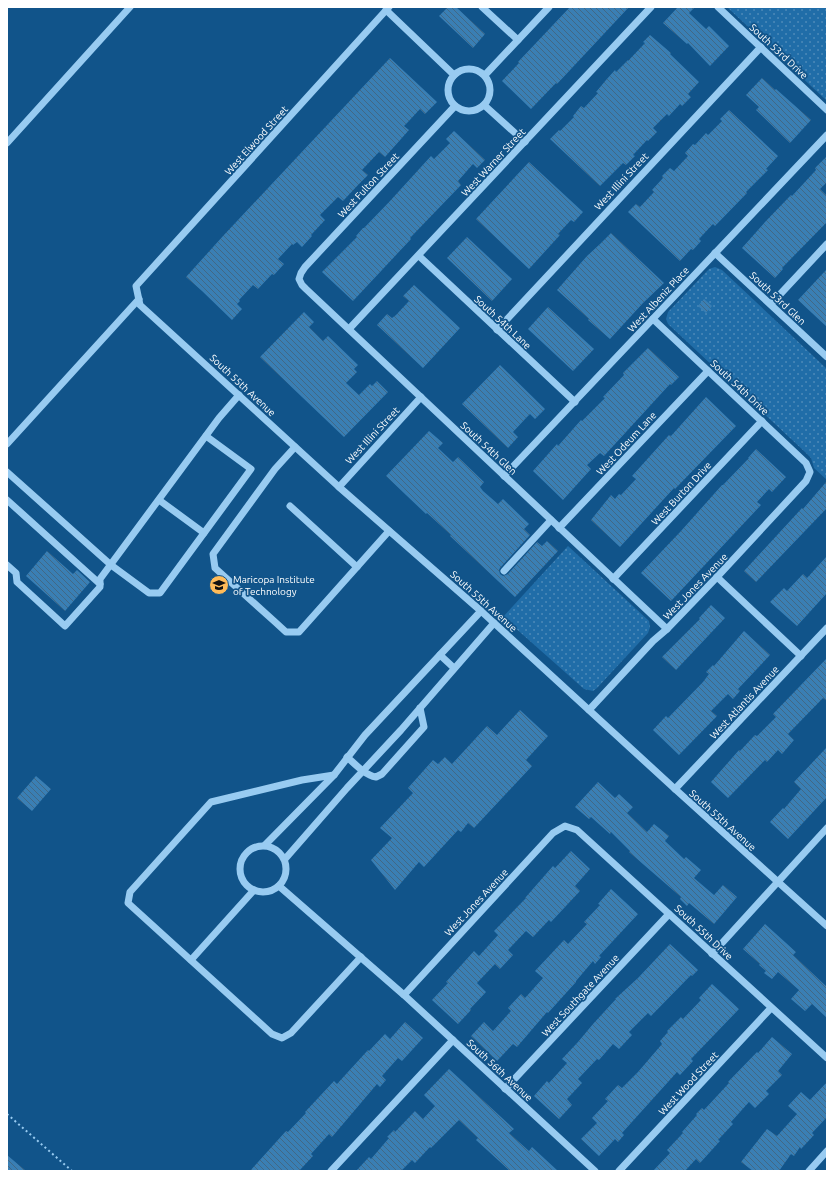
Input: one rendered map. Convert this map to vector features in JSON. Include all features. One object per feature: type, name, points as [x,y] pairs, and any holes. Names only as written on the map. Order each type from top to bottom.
[{"type":"street","points":[[7,143],[130,7]]},
{"type":"street","points":[[482,7],[518,40]]},
{"type":"street","points":[[485,75],[549,7]]},
{"type":"street","name":"West Warner Street","points":[[349,329],[651,7]]},
{"type":"street","name":"South 53rd Drive","points":[[718,7],[827,110]]},
{"type":"street","points":[[388,9],[454,75]]},
{"type":"street","name":"West Elwood Street","points":[[136,286],[388,9]]},
{"type":"street","name":"West Illini Street","points":[[497,330],[760,47]]},
{"type":"street","points":[[473,69],[485,75],[489,81],[490,94],[484,105],[479,109],[468,111],[462,110],[455,106],[449,96],[448,89],[454,75],[459,71],[473,69]]},
{"type":"street","points":[[484,105],[525,142]]},
{"type":"street","name":"West Fulton Street","points":[[299,279],[305,267],[455,106]]},
{"type":"street","name":"West Albeniz Place","points":[[504,476],[827,135]]},
{"type":"street","points":[[771,304],[827,244]]},
{"type":"street","name":"South 53rd Glen","points":[[715,253],[826,356]]},
{"type":"street","name":"South 54th Lane","points":[[419,256],[575,402]]},
{"type":"street","name":"South 54th Glen","points":[[299,279],[302,285],[667,629]]},
{"type":"street","name":"South 55th Avenue","points":[[136,286],[140,305],[339,487],[481,611],[675,790],[827,926]]},
{"type":"street","points":[[7,444],[139,299]]},
{"type":"street","name":"South 54th Drive","points":[[653,318],[806,463],[810,472]]},
{"type":"street","name":"West Odeum Lane","points":[[559,528],[708,371]]},
{"type":"street","points":[[7,565],[16,573],[17,582],[65,626],[100,587],[100,579],[219,418],[239,395]]},
{"type":"street","name":"West Illini Street","points":[[339,487],[421,397]]},
{"type":"street","name":"West Burton Drive","points":[[614,579],[762,421]]},
{"type":"street","points":[[7,472],[111,565],[150,593],[160,593],[251,469],[206,436]]},
{"type":"street","points":[[295,447],[275,469],[213,554],[215,568],[286,632],[299,632],[389,531]]},
{"type":"street","name":"West Jones Avenue","points":[[589,710],[653,641],[667,629],[717,577],[806,481],[810,472]]},
{"type":"street","points":[[7,500],[100,584]]},
{"type":"street","points":[[159,500],[204,533]]},
{"type":"street","points":[[290,506],[358,567]]},
{"type":"street","points":[[504,571],[551,520]]},
{"type":"street","points":[[717,577],[801,656]]},
{"type":"street","points":[[265,845],[334,775],[365,735],[481,611]]},
{"type":"street","points":[[285,858],[494,623]]},
{"type":"street","name":"West Atlantis Avenue","points":[[675,790],[827,628]]},
{"type":"street","points":[[440,655],[454,668]]},
{"type":"street","points":[[347,757],[371,776],[376,777],[382,774],[424,727],[420,708]]},
{"type":"street","points":[[334,775],[302,780],[211,802],[130,892],[128,903],[272,1034],[282,1038],[291,1033],[361,957]]},
{"type":"street","name":"West Jones Avenue","points":[[404,995],[553,834],[565,826]]},
{"type":"street","name":"South 55th Drive","points":[[565,826],[577,830],[827,1058]]},
{"type":"street","points":[[712,954],[827,828]]},
{"type":"street","points":[[265,845],[273,847],[285,858],[287,866],[283,882],[270,891],[262,892],[254,890],[248,886],[240,874],[242,859],[252,848],[265,845]]},
{"type":"street","name":"South 56th Avenue","points":[[279,886],[391,983],[595,1171]]},
{"type":"street","points":[[191,960],[254,890]]},
{"type":"street","name":"West Southgate Avenue","points":[[505,1089],[669,914]]},
{"type":"street","name":"West Wood Street","points":[[619,1171],[771,1008]]},
{"type":"street","points":[[331,1171],[452,1040]]},
{"type":"street","points":[[809,1171],[827,1151]]},
{"type":"path","points":[[7,1114],[72,1171]]},
{"type":"shaded area","points":[[727,7],[827,7],[827,101]]},
{"type":"shaded area","points":[[715,267],[722,270],[827,369],[827,480],[814,468],[811,458],[805,452],[668,324],[666,319],[668,312],[709,269]]},
{"type":"shaded area","points":[[568,546],[649,621],[650,627],[648,633],[593,691],[584,689],[503,617]]},
{"type":"building","points":[[448,7],[456,7],[485,34],[473,48],[439,16]]},
{"type":"building","points":[[570,7],[629,7],[557,84],[556,83],[531,109],[502,81]]},
{"type":"building","points":[[678,7],[695,7],[689,13],[706,29],[709,26],[729,46],[710,66],[688,43],[687,44],[663,23]]},
{"type":"building","points":[[650,35],[671,53],[670,54],[699,82],[688,94],[691,97],[682,106],[680,104],[669,116],[667,114],[653,128],[657,132],[633,155],[635,156],[626,165],[623,163],[600,186],[550,139],[574,117],[573,116],[581,106],[584,108],[598,93],[596,92],[615,70],[616,72],[628,61],[645,43],[643,42]]},
{"type":"building","points":[[390,58],[437,102],[425,114],[420,109],[404,126],[409,130],[385,157],[379,152],[362,170],[368,175],[343,201],[338,197],[320,215],[325,220],[302,247],[297,242],[293,245],[292,244],[278,259],[284,264],[274,275],[272,274],[258,289],[253,285],[239,300],[240,301],[237,304],[242,309],[232,320],[186,277]]},
{"type":"building","points":[[762,78],[811,120],[790,143],[756,110],[759,107],[746,95]]},
{"type":"building","points":[[729,110],[778,156],[766,169],[768,170],[746,192],[747,193],[715,226],[713,224],[699,239],[701,241],[693,250],[691,249],[680,261],[628,212],[636,204],[640,207],[654,192],[652,190],[663,178],[662,176],[670,168],[674,171],[688,156],[685,153],[693,144],[695,145],[706,133],[708,135],[722,121],[720,119]]},
{"type":"building","points":[[454,131],[485,160],[477,168],[473,164],[458,181],[461,185],[410,238],[411,239],[353,301],[322,272],[357,237],[356,236],[363,228],[431,156],[434,159],[450,143],[446,139]]},
{"type":"building","points":[[827,156],[827,182],[820,189],[827,196],[827,222],[782,268],[783,269],[775,278],[742,248],[765,222],[791,195],[792,196]]},
{"type":"building","points":[[529,162],[583,212],[574,222],[571,220],[558,234],[560,235],[529,269],[476,219]]},
{"type":"building","points":[[611,233],[664,283],[643,303],[610,339],[557,290],[587,256]]},
{"type":"building","points":[[467,237],[512,279],[492,301],[447,258]]},
{"type":"building","points":[[827,269],[827,327],[798,300]]},
{"type":"building","points":[[414,285],[460,328],[423,368],[377,325],[387,314],[392,318],[396,315],[409,301],[403,296]]},
{"type":"building","points":[[704,299],[712,306],[706,313],[698,306]]},
{"type":"building","points":[[548,307],[594,349],[573,371],[528,329]]},
{"type":"building","points":[[304,312],[314,322],[309,327],[323,341],[328,336],[358,365],[354,369],[357,372],[346,383],[359,395],[370,384],[372,386],[377,381],[388,392],[344,437],[260,357]]},
{"type":"building","points":[[648,348],[679,377],[671,385],[670,384],[604,456],[600,453],[587,465],[591,469],[563,500],[533,471],[557,444],[558,446],[581,420],[582,421],[605,398],[603,397],[624,375],[623,373]]},
{"type":"building","points":[[500,365],[545,409],[535,419],[530,414],[527,417],[513,432],[518,437],[508,448],[462,404]]},
{"type":"building","points":[[706,397],[736,426],[675,489],[674,488],[620,547],[591,520],[611,495],[615,499],[619,494],[621,495],[636,479],[632,476]]},
{"type":"building","points":[[429,431],[443,443],[438,448],[453,462],[458,457],[484,482],[480,487],[483,491],[498,504],[503,499],[529,524],[524,529],[530,535],[500,568],[500,574],[503,576],[508,574],[537,542],[542,546],[547,541],[558,551],[515,597],[450,536],[451,535],[427,513],[426,514],[386,476]]},
{"type":"building","points":[[756,449],[786,477],[772,492],[769,489],[757,502],[761,505],[671,601],[641,573]]},
{"type":"building","points":[[827,481],[827,508],[756,582],[744,571],[802,508],[803,509]]},
{"type":"building","points":[[47,551],[73,574],[77,570],[90,582],[65,611],[26,576]]},
{"type":"building","points":[[827,556],[827,593],[797,626],[770,602],[784,588],[787,591],[803,574],[807,578]]},
{"type":"building","points":[[711,605],[725,618],[676,670],[662,657],[700,619],[699,618]]},
{"type":"building","points":[[744,631],[770,655],[738,689],[740,691],[733,699],[728,694],[711,711],[717,716],[679,755],[653,730],[666,716],[668,718],[703,682],[709,674],[706,672],[713,665],[714,666]]},
{"type":"building","points":[[827,658],[827,701],[823,698],[788,734],[794,740],[782,754],[778,750],[767,762],[765,760],[728,798],[711,782],[739,750],[740,751],[755,735],[757,736],[776,717],[773,714]]},
{"type":"building","points":[[520,710],[548,736],[526,760],[532,766],[474,828],[468,823],[461,832],[458,830],[424,867],[419,862],[395,890],[371,860],[392,838],[380,828],[413,793],[408,788],[433,760],[438,764],[445,757],[452,764],[487,726],[497,735]]},
{"type":"building","points":[[827,747],[827,797],[788,839],[770,822],[783,808],[784,809],[801,789],[794,782]]},
{"type":"building","points":[[36,776],[51,789],[32,811],[17,798]]},
{"type":"building","points":[[598,782],[615,798],[619,794],[633,807],[627,813],[647,832],[654,824],[669,836],[665,841],[684,859],[686,857],[701,870],[694,878],[714,895],[723,885],[737,897],[714,924],[689,903],[687,906],[680,899],[681,897],[629,852],[630,851],[611,832],[610,834],[591,817],[589,819],[575,807]]},
{"type":"building","points":[[571,851],[590,869],[575,886],[580,891],[551,922],[549,920],[533,937],[526,931],[508,950],[513,955],[500,969],[495,964],[477,983],[486,992],[458,1024],[432,1000],[474,951],[479,956],[498,935],[494,931],[526,898],[553,866],[555,868]]},
{"type":"building","points":[[611,889],[638,914],[599,956],[601,957],[595,964],[593,961],[517,1047],[513,1044],[497,1061],[471,1036],[484,1022],[493,1031],[511,1011],[508,1008],[521,994],[525,998],[543,978],[535,971],[564,940],[568,944],[587,924],[584,922],[600,905],[598,904]]},
{"type":"building","points":[[765,924],[796,952],[793,955],[827,987],[827,1018],[812,1004],[805,1011],[791,999],[799,990],[778,972],[772,979],[764,973],[766,971],[759,965],[760,964],[743,949]]},
{"type":"building","points":[[670,944],[698,970],[692,976],[691,975],[651,1016],[648,1013],[629,1032],[632,1035],[619,1049],[613,1044],[599,1060],[597,1059],[578,1079],[582,1083],[567,1099],[572,1105],[559,1119],[534,1096],[547,1081],[549,1083],[567,1063],[562,1059],[615,999],[638,978]]},
{"type":"building","points":[[712,984],[739,1009],[691,1059],[693,1061],[680,1075],[677,1072],[622,1133],[624,1135],[618,1142],[615,1139],[599,1156],[581,1139],[597,1123],[592,1118],[608,1101],[605,1099],[618,1085],[622,1088],[638,1072],[662,1044],[660,1041],[668,1032],[667,1031],[681,1017],[683,1019],[701,1000],[699,998]]},
{"type":"building","points":[[405,1022],[423,1038],[402,1061],[398,1058],[382,1076],[386,1080],[380,1087],[377,1084],[332,1137],[329,1134],[311,1154],[313,1156],[299,1171],[250,1171],[286,1131],[288,1132],[306,1113],[305,1112],[334,1081],[337,1084],[385,1034],[390,1039]]},
{"type":"building","points":[[772,1037],[792,1054],[778,1071],[782,1075],[766,1091],[769,1094],[755,1108],[749,1102],[731,1122],[733,1124],[718,1140],[720,1141],[700,1163],[696,1159],[685,1171],[653,1171],[670,1153],[667,1150],[683,1133],[682,1132],[697,1115],[696,1114],[702,1108],[704,1110],[729,1083],[728,1082]]},
{"type":"building","points":[[449,1069],[514,1129],[509,1133],[529,1151],[532,1147],[558,1171],[510,1171],[476,1140],[478,1138],[459,1120],[415,1163],[412,1160],[401,1171],[356,1171],[369,1157],[371,1159],[389,1138],[387,1137],[394,1130],[395,1132],[415,1111],[423,1119],[435,1106],[424,1095]]},
{"type":"building","points":[[827,1082],[827,1117],[812,1133],[814,1135],[801,1149],[800,1147],[794,1156],[791,1154],[779,1171],[753,1171],[741,1162],[767,1129],[777,1136],[797,1114],[788,1106],[801,1092],[810,1100]]},
{"type":"building","points":[[7,1155],[26,1171],[7,1171]]},
{"type":"place","name":"Maricopa Institute of Technology","points":[[219,585]]}]
